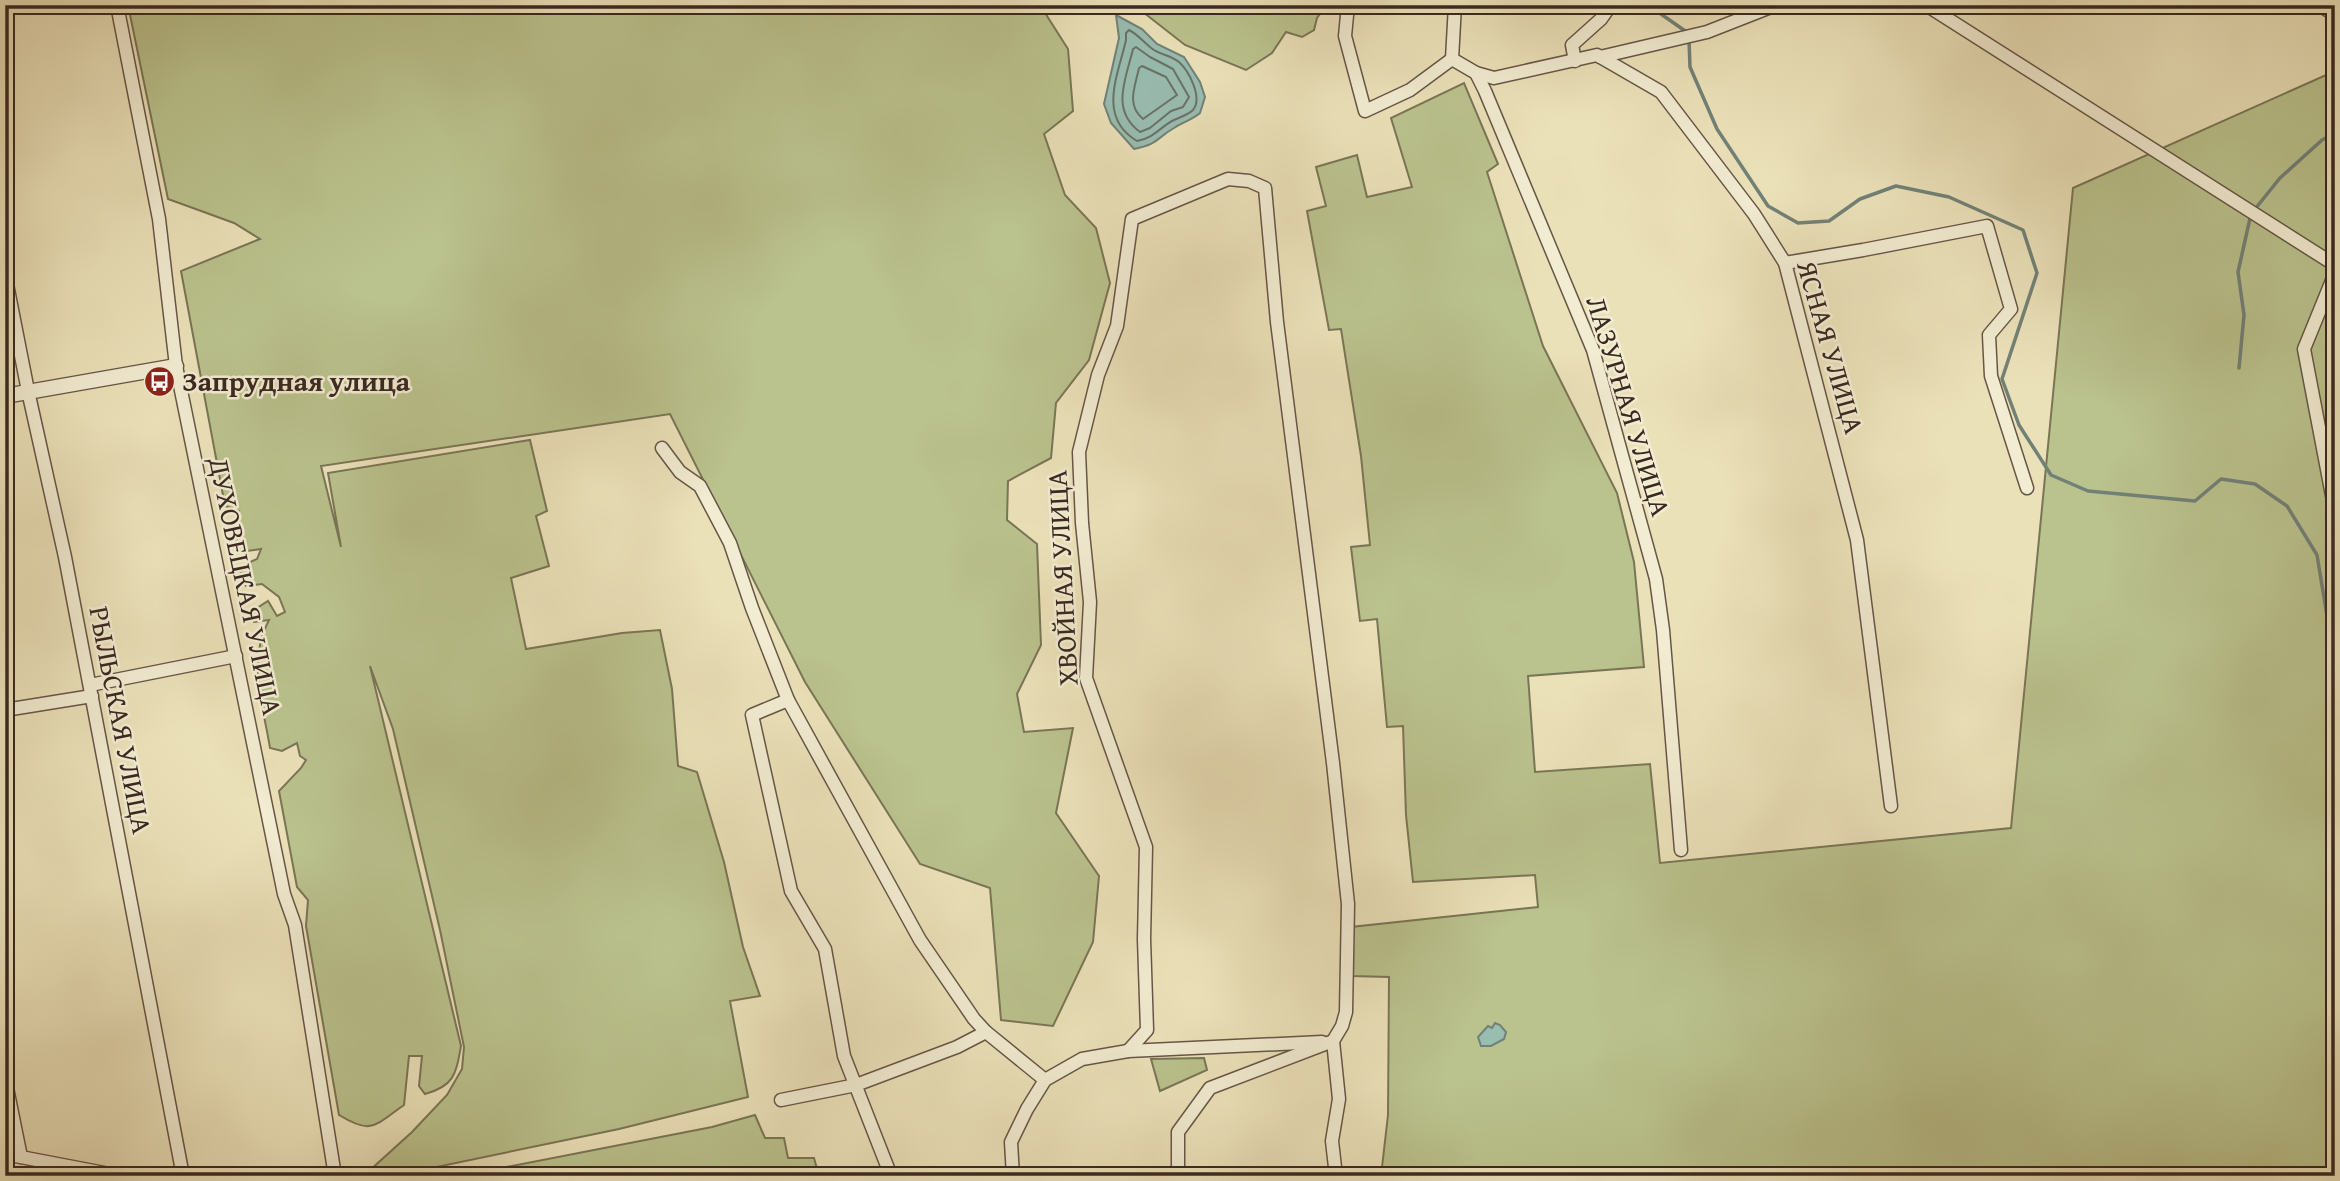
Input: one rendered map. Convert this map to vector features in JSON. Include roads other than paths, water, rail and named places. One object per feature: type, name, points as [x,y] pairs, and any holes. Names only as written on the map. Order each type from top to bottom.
[{"type":"street","name":"ДУХОВЕЦКАЯ УЛИЦА","points":[[117,5],[159,219],[176,366],[284,894],[295,925],[335,1176]]},
{"type":"street","points":[[1348,5],[1345,36],[1365,111],[1410,90],[1452,59]]},
{"type":"street","points":[[1452,59],[1455,5]]},
{"type":"street","points":[[1575,61],[1572,45],[1601,19],[1611,5]]},
{"type":"street","points":[[1452,59],[1476,74],[1494,78],[1707,32],[1776,5]]},
{"type":"street","points":[[1926,5],[2335,265]]},
{"type":"street","points":[[2319,5],[2335,15]]},
{"type":"street","name":"ЯСНАЯ УЛИЦА","points":[[1600,57],[1661,92],[1754,214],[1785,263],[1857,540],[1891,806]]},
{"type":"street","name":"ЛАЗУРНАЯ УЛИЦА","points":[[1476,74],[1593,350],[1656,579],[1681,850]]},
{"type":"street","name":"ХВОЙНАЯ УЛИЦА","points":[[1128,1051],[1147,1030],[1144,939],[1146,847],[1086,678],[1090,602],[1082,523],[1079,452],[1098,375],[1117,326],[1132,219],[1228,179],[1249,181],[1265,188],[1278,322],[1348,904],[1346,1012],[1333,1041]]},
{"type":"street","points":[[1785,263],[1987,226],[2011,309],[1989,335],[1991,376],[2027,488]]},
{"type":"street","points":[[2335,273],[2304,349],[2335,511]]},
{"type":"street","name":"РЫЛЬСКАЯ УЛИЦА","points":[[5,274],[65,557],[183,1176]]},
{"type":"street","points":[[5,396],[176,366]]},
{"type":"street","points":[[662,448],[680,472],[700,486],[730,542],[788,700],[920,940],[974,1019],[1045,1080]]},
{"type":"street","points":[[5,710],[236,656]]},
{"type":"street","points":[[788,700],[752,715],[791,891],[825,949],[844,1056],[891,1176]]},
{"type":"street","points":[[781,1100],[856,1085],[957,1047],[986,1032]]},
{"type":"street","points":[[1013,1176],[1012,1142],[1027,1108],[1045,1080],[1082,1059],[1128,1051],[1333,1041]]},
{"type":"street","points":[[1173,1176],[1178,1168],[1178,1132],[1210,1088],[1333,1041]]},
{"type":"street","points":[[1333,1041],[1339,1100],[1332,1141],[1336,1176]]},
{"type":"street","points":[[5,1078],[21,1157]]},
{"type":"street","points":[[5,1154],[120,1176]]},
{"type":"water","points":[[1116,15],[1142,29],[1157,44],[1184,57],[1200,82],[1205,97],[1200,113],[1153,143],[1134,149],[1111,123],[1104,104],[1119,38]]},
{"type":"water","points":[[1495,1023],[1506,1032],[1504,1039],[1491,1046],[1481,1046],[1478,1037],[1488,1026],[1492,1028]]},
{"type":"waterway","points":[[1652,5],[1651,7],[1688,33]]},
{"type":"waterway","points":[[1689,40],[1690,67],[1717,129],[1768,206],[1798,223],[1829,221],[1860,199],[1896,186],[1949,197],[2023,230],[2037,273],[2002,379],[2019,425],[2051,475],[2088,491],[2195,501],[2221,479],[2255,484],[2287,506],[2317,555],[2335,665]]},
{"type":"waterway","points":[[2239,368],[2244,315],[2238,272],[2251,214],[2280,178],[2322,140],[2335,133]]},
{"type":"waterway","points":[[2335,826],[2329,857],[2335,888]]},
{"type":"place","name":"Запрудная улица","points":[[159,381]]}]
